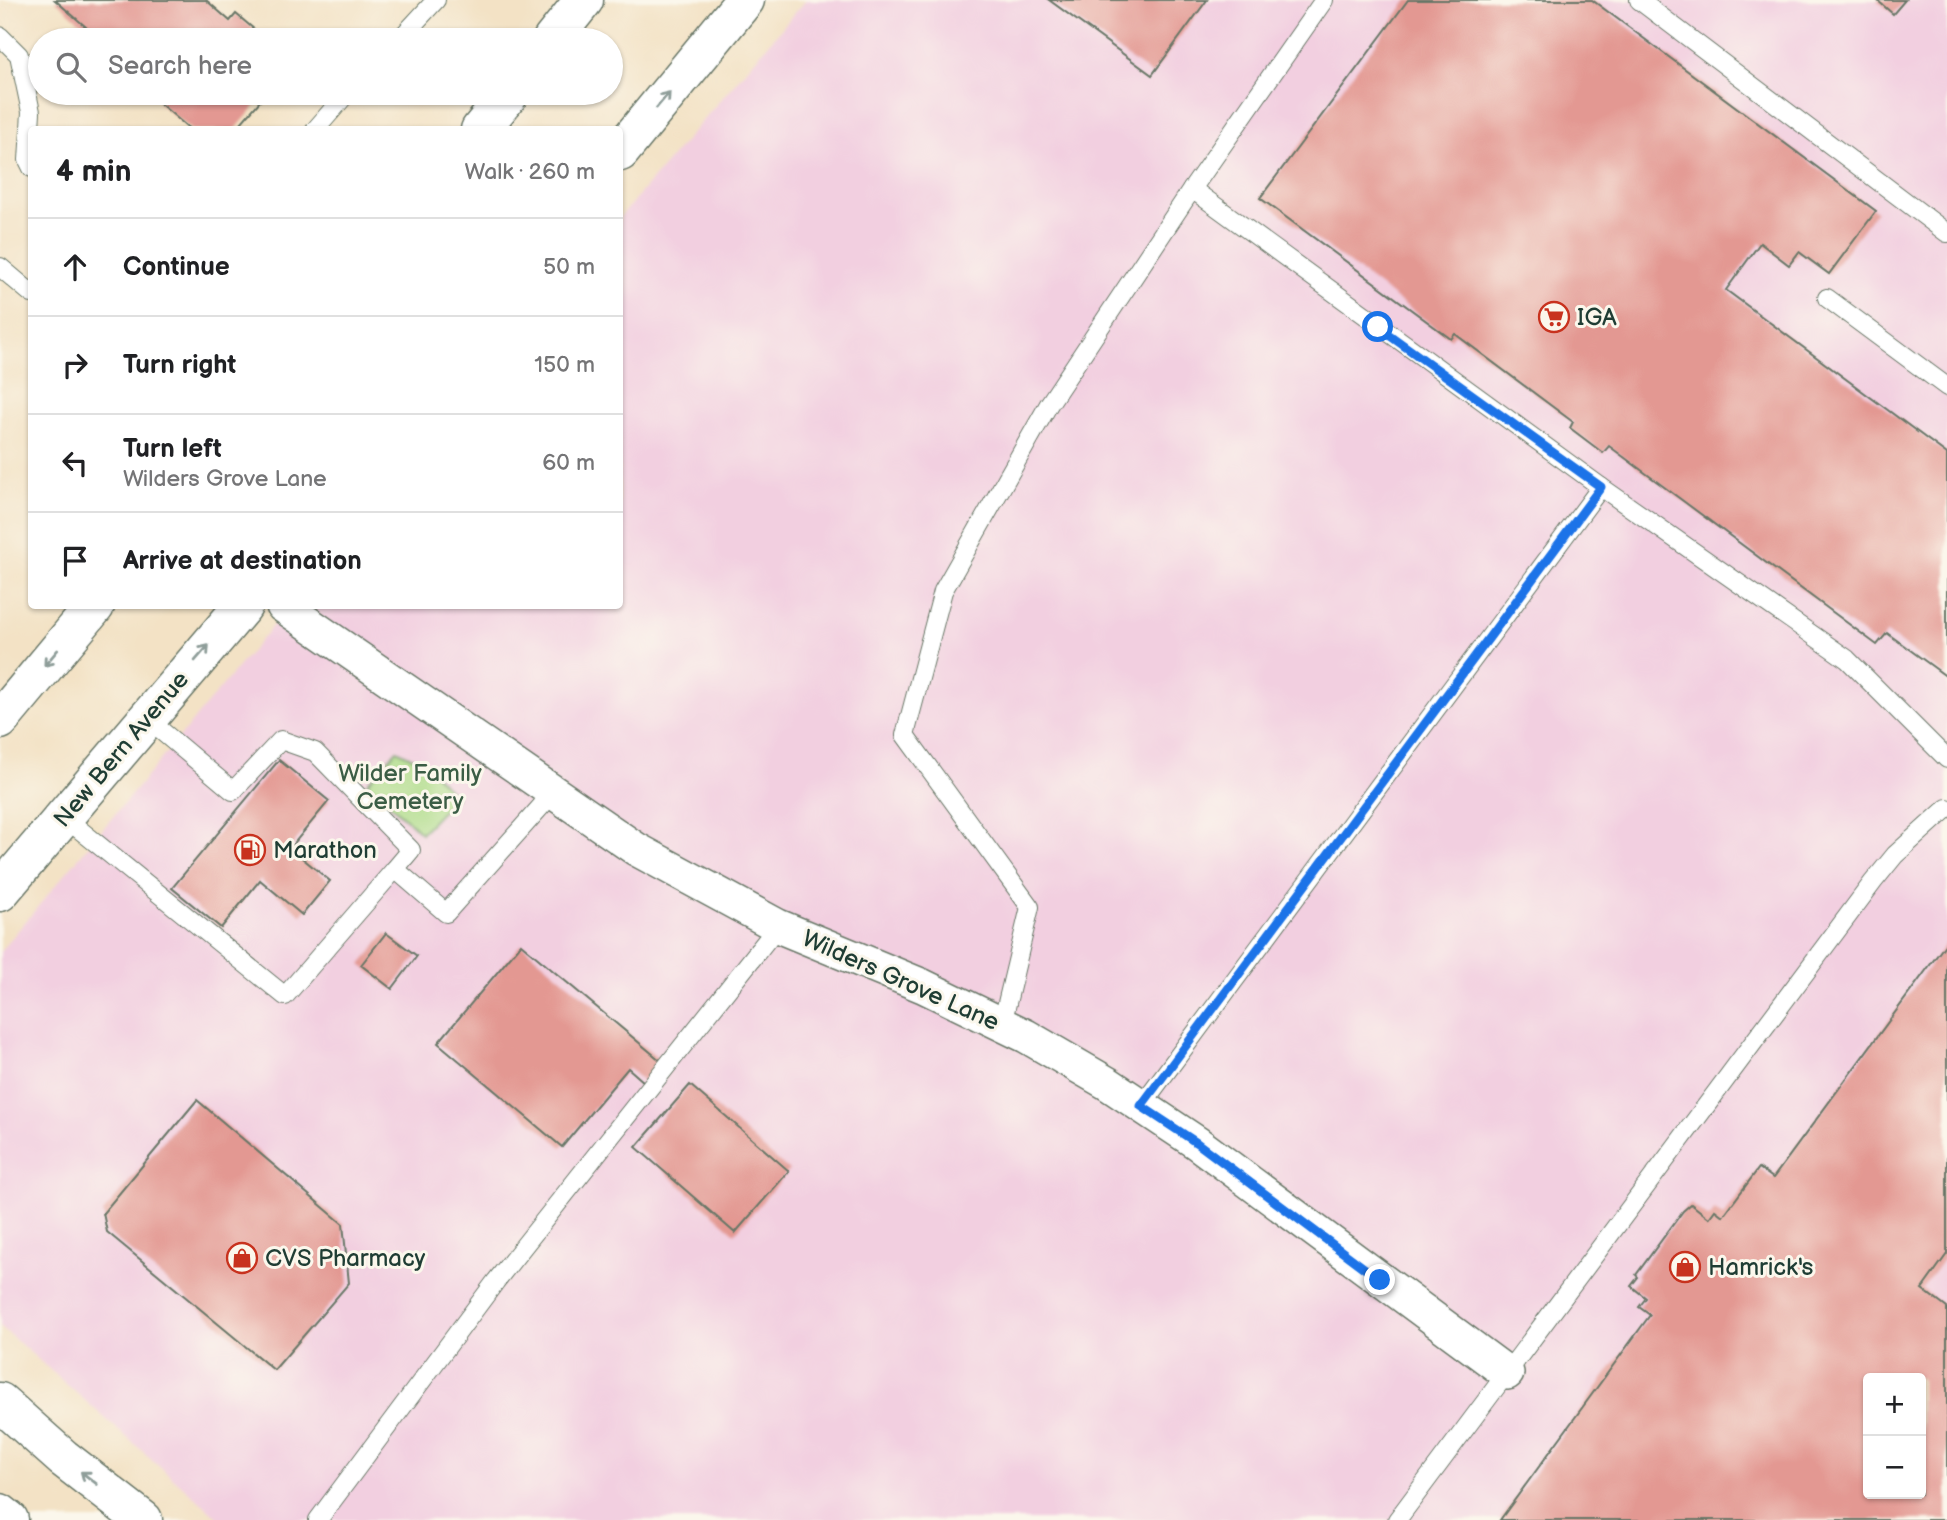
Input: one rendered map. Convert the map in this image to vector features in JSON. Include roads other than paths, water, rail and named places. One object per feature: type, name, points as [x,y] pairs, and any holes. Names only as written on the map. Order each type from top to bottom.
[{"type":"main road","points":[[562,28],[584,0]]},
{"type":"main road","points":[[623,148],[745,0]]},
{"type":"main road","points":[[483,126],[500,105]]},
{"type":"main road","points":[[0,720],[92,609]]},
{"type":"main road","name":"New Bern Avenue","points":[[0,892],[240,609]]},
{"type":"main road","points":[[0,1402],[63,1458],[144,1520]]},
{"type":"main road","points":[[0,1513],[9,1520]]},
{"type":"street","name":"Wilders Grove Lane","points":[[287,609],[636,849],[778,926],[923,986],[1002,1024],[1107,1083],[1197,1143],[1507,1373]]},
{"type":"lane","points":[[410,28],[436,0]]},
{"type":"lane","points":[[1002,1024],[1030,907],[905,735],[943,591],[1049,404],[1192,189],[1324,0]]},
{"type":"lane","points":[[1639,0],[1947,233]]},
{"type":"lane","points":[[0,36],[19,55],[28,98]]},
{"type":"lane","points":[[30,105],[30,126]]},
{"type":"lane","points":[[318,126],[337,105]]},
{"type":"lane","points":[[1192,189],[1601,487],[1847,659],[1947,759]]},
{"type":"lane","points":[[0,267],[28,291]]},
{"type":"lane","points":[[1827,298],[1947,387]]},
{"type":"lane","points":[[1141,1106],[1601,487]]},
{"type":"lane","points":[[64,817],[285,996],[411,850],[315,752],[281,740],[233,792],[146,718]]},
{"type":"lane","points":[[395,869],[446,913],[553,793]]},
{"type":"lane","points":[[1397,1520],[1873,882],[1895,855],[1947,808]]},
{"type":"lane","points":[[318,1520],[496,1281],[778,926]]},
{"type":"place","name":"IGA","points":[[1554,317]]},
{"type":"place","name":"Marathon","points":[[250,850]]},
{"type":"place","name":"CVS Pharmacy","points":[[242,1258]]},
{"type":"place","name":"Hamrick's","points":[[1685,1267]]},
{"type":"park label","name":"Wilder Family Cemetery","points":[[410,787]]}]
